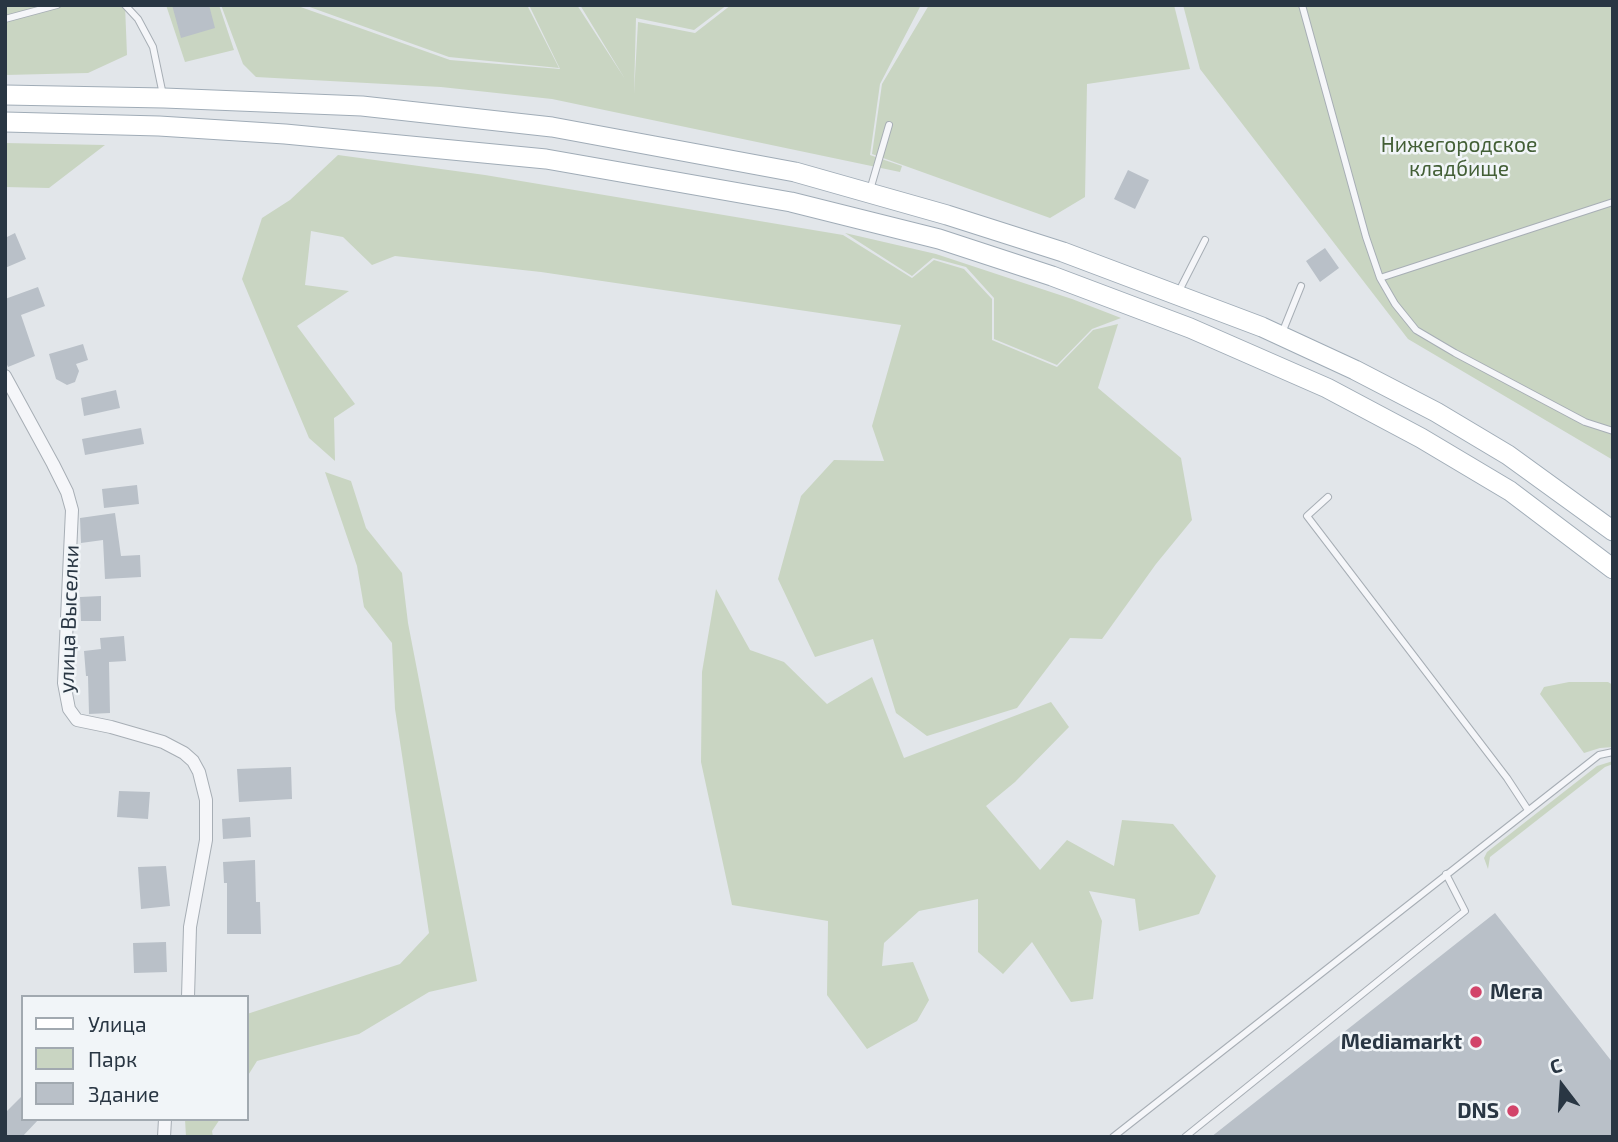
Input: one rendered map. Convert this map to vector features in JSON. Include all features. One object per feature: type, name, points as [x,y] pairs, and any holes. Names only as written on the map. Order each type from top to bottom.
[{"type":"main road","points":[[5,95],[362,106],[552,127],[795,172],[1063,252],[1281,335],[1436,412],[1507,455],[1613,531]]},
{"type":"main road","points":[[5,122],[159,126],[285,134],[547,159],[790,202],[939,239],[1052,276],[1190,328],[1327,388],[1421,438],[1510,491],[1613,569]]},
{"type":"street","name":"улица Выселки","points":[[5,376],[67,492],[72,510],[64,670],[65,697],[69,709],[77,720],[163,742],[184,753],[193,761],[199,772],[206,800],[206,840],[190,928],[188,995]]},
{"type":"lane","points":[[5,19],[57,5]]},
{"type":"lane","points":[[125,5],[138,19],[153,47],[164,98]]},
{"type":"lane","points":[[1302,5],[1366,237],[1380,278],[1395,304],[1416,330],[1455,353],[1585,422],[1613,431]]},
{"type":"lane","points":[[869,193],[889,125]]},
{"type":"lane","points":[[1380,278],[1613,202]]},
{"type":"lane","points":[[1177,295],[1205,240]]},
{"type":"lane","points":[[1281,335],[1301,286]]},
{"type":"lane","points":[[1328,497],[1307,516],[1507,778],[1528,810]]},
{"type":"lane","points":[[1113,1137],[1599,755],[1613,752]]},
{"type":"lane","points":[[1185,1137],[1465,911],[1446,874]]},
{"type":"green space","points":[[5,5],[125,5],[127,55],[88,73],[5,75]]},
{"type":"green space","points":[[166,5],[219,5],[234,50],[185,62]]},
{"type":"green space","points":[[221,5],[295,5],[450,60],[560,69],[529,5],[577,5],[625,79],[580,5],[727,5],[694,30],[636,18],[634,94],[638,22],[695,33],[731,5],[921,5],[880,84],[870,155],[902,166],[900,172],[552,99],[441,87],[256,77],[243,64]]},
{"type":"green space","points":[[304,5],[527,5],[559,68],[449,57]]},
{"type":"green space","points":[[929,5],[1174,5],[1190,69],[1087,84],[1085,197],[1050,218],[872,154],[882,84]]},
{"type":"green space","name":"Нижегородское кладбище","points":[[1183,5],[1613,5],[1613,460],[1408,339],[1200,69]]},
{"type":"green space","points":[[5,143],[105,145],[49,188],[5,187]]},
{"type":"green space","points":[[338,155],[485,175],[843,235],[912,278],[934,260],[964,269],[992,299],[992,340],[1057,367],[1093,330],[1118,324],[1098,388],[1181,458],[1192,520],[1156,564],[1102,639],[1070,638],[1017,708],[927,736],[896,713],[873,639],[815,657],[778,579],[801,496],[834,460],[884,461],[872,426],[901,325],[541,272],[395,256],[372,265],[343,237],[311,231],[305,285],[349,291],[297,326],[355,404],[334,418],[335,461],[309,438],[242,279],[262,218],[290,200]]},
{"type":"green space","points":[[845,233],[936,254],[1121,318],[1092,329],[1057,365],[994,339],[994,298],[966,267],[933,258],[912,276]]},
{"type":"green space","points":[[325,472],[351,481],[366,528],[402,573],[408,623],[477,981],[429,992],[359,1034],[257,1061],[248,1075],[248,1014],[400,964],[429,933],[395,709],[392,643],[364,607],[357,566]]},
{"type":"green space","points":[[716,589],[750,650],[784,662],[827,704],[872,677],[904,758],[1051,702],[1069,727],[1015,782],[986,806],[1040,870],[1067,840],[1114,866],[1122,820],[1173,824],[1216,876],[1199,914],[1139,931],[1135,899],[1089,891],[1102,921],[1093,999],[1071,1002],[1032,942],[1003,974],[978,952],[978,899],[919,911],[884,943],[882,966],[913,962],[929,1000],[917,1021],[867,1049],[827,995],[828,921],[732,905],[701,762],[702,672]]},
{"type":"green space","points":[[1569,682],[1608,682],[1613,685],[1613,747],[1584,753],[1540,694],[1544,687]]},
{"type":"green space","points":[[1613,761],[1613,764],[1605,767],[1490,857],[1488,869],[1484,858],[1487,852],[1597,766]]},
{"type":"green space","points":[[185,1121],[219,1121],[212,1131],[213,1137],[186,1137]]},
{"type":"building","points":[[172,5],[209,5],[215,28],[181,38]]},
{"type":"building","points":[[1128,170],[1149,180],[1135,209],[1114,199]]},
{"type":"building","points":[[15,233],[26,259],[5,268],[5,238]]},
{"type":"building","points":[[1325,248],[1339,268],[1320,282],[1306,261]]},
{"type":"building","points":[[38,287],[45,306],[21,315],[35,356],[8,367],[5,360],[5,299]]},
{"type":"building","points":[[83,344],[88,360],[76,364],[79,371],[75,382],[67,385],[56,379],[49,354]]},
{"type":"building","points":[[116,390],[120,408],[84,416],[81,398]]},
{"type":"building","points":[[141,428],[144,444],[85,455],[82,439]]},
{"type":"building","points":[[137,485],[139,504],[104,508],[102,489]]},
{"type":"building","points":[[115,513],[121,556],[140,555],[141,577],[105,579],[103,540],[81,543],[80,518]]},
{"type":"building","points":[[101,596],[101,621],[81,621],[80,597]]},
{"type":"building","points":[[124,636],[126,661],[109,662],[110,713],[89,714],[84,651],[101,649],[100,638]]},
{"type":"building","points":[[291,767],[292,799],[239,802],[237,769]]},
{"type":"building","points":[[119,791],[150,792],[148,819],[117,817]]},
{"type":"building","points":[[250,817],[251,837],[223,839],[222,819]]},
{"type":"building","points":[[255,860],[256,902],[260,902],[261,934],[227,934],[227,883],[224,883],[223,862]]},
{"type":"building","points":[[166,866],[170,906],[141,909],[138,867]]},
{"type":"building","name":"Мега","points":[[1495,913],[1613,1063],[1613,1137],[1211,1137]]},
{"type":"building","points":[[166,942],[167,972],[134,973],[133,943]]},
{"type":"building","points":[[21,1097],[21,1121],[37,1121],[22,1137],[5,1137],[5,1113]]},
{"type":"place","name":"Мега","points":[[1476,992]]},
{"type":"place","name":"Mediamarkt","points":[[1476,1042]]},
{"type":"place","name":"DNS","points":[[1513,1111]]}]
